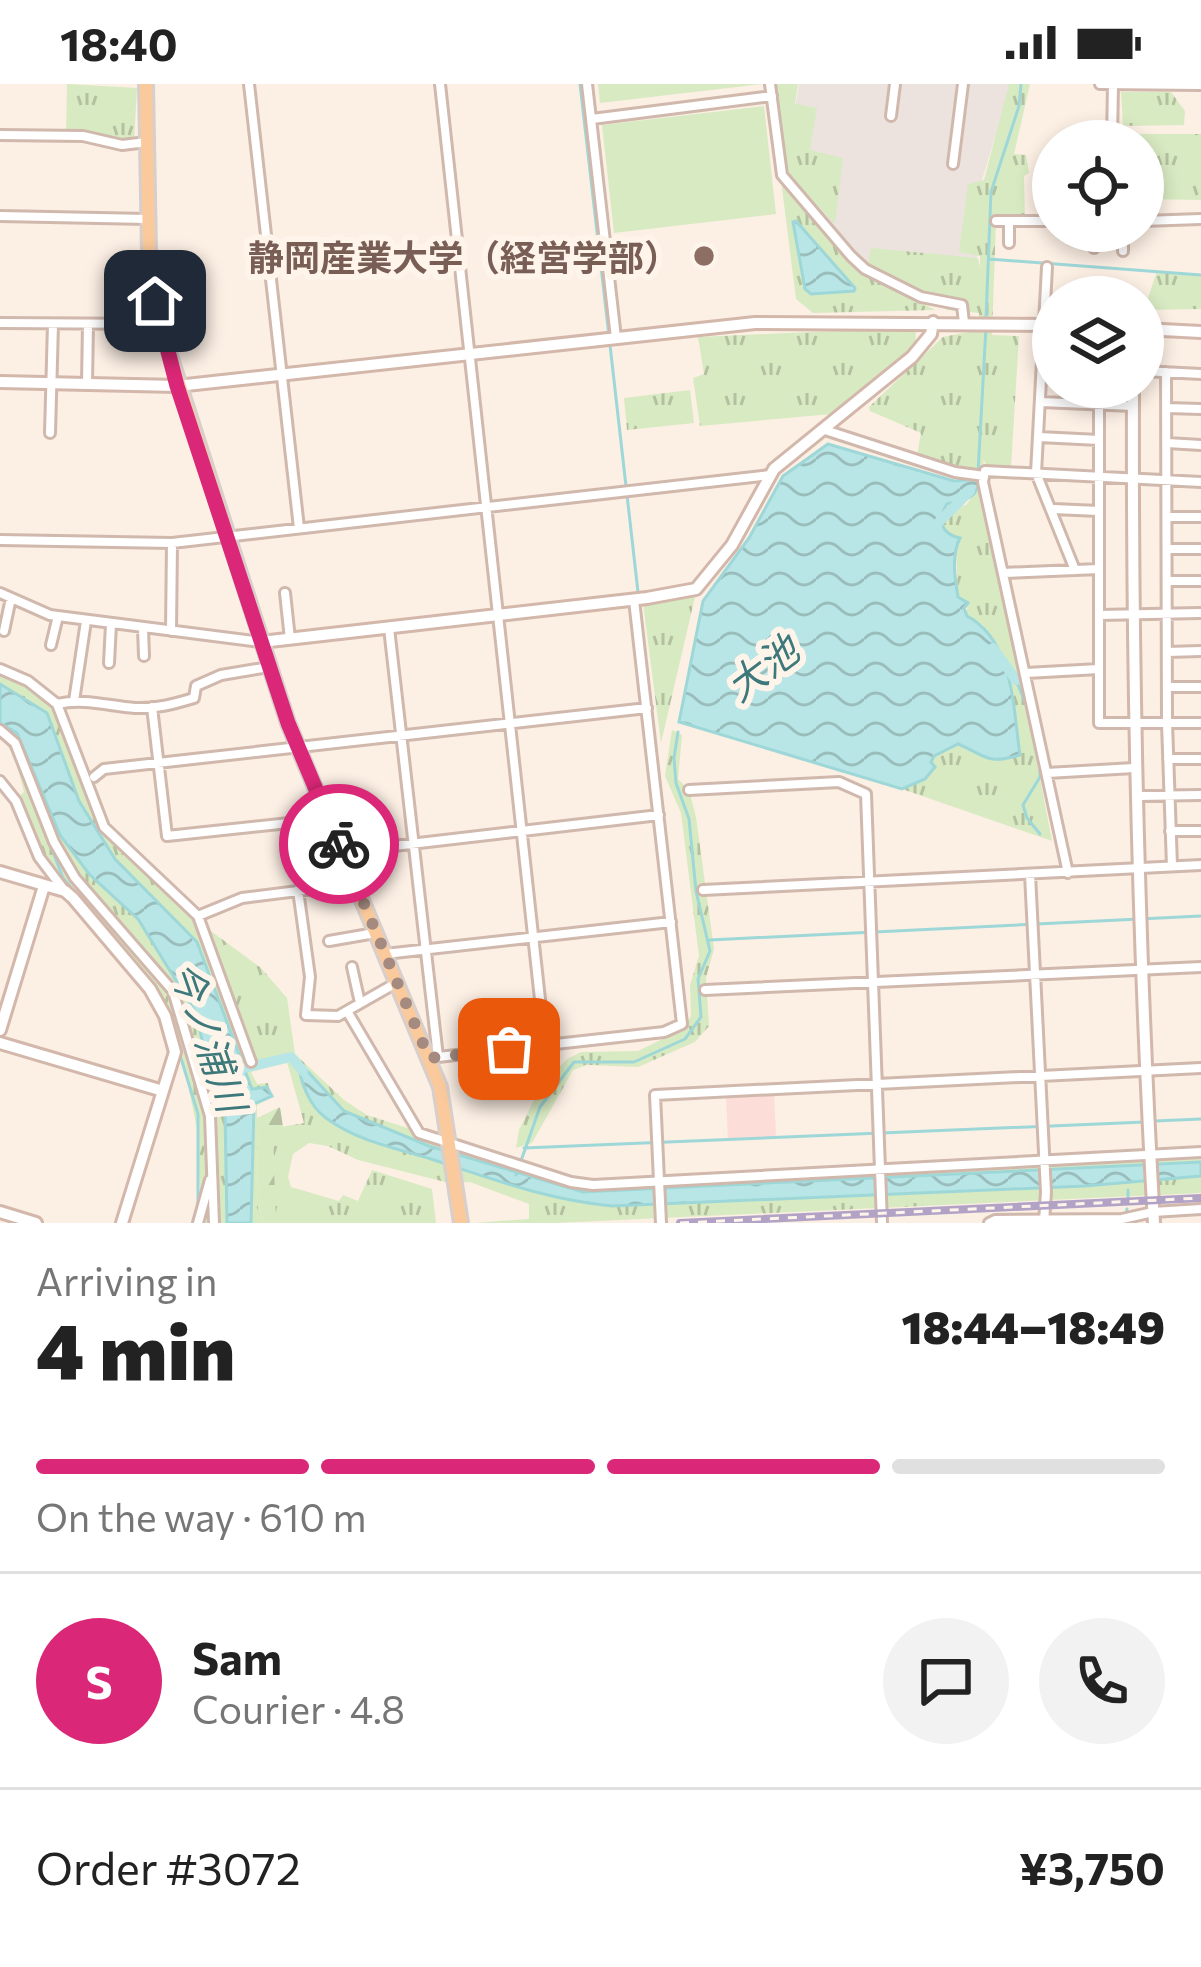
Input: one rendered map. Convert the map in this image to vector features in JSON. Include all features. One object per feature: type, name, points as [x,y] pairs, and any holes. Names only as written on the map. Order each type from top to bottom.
[{"type":"main road","points":[[146,84],[148,219],[160,324],[177,386],[298,747],[433,1058],[452,1143],[461,1223]]},
{"type":"street","points":[[249,84],[299,528]]},
{"type":"street","points":[[440,84],[545,1046]]},
{"type":"street","points":[[587,84],[616,338]]},
{"type":"street","points":[[770,84],[782,176],[865,269],[921,297],[962,305],[964,323]]},
{"type":"street","points":[[891,116],[896,84]]},
{"type":"street","points":[[953,164],[963,84]]},
{"type":"street","points":[[1100,84],[1198,85]]},
{"type":"street","points":[[1112,120],[1113,84]]},
{"type":"street","points":[[592,118],[772,96]]},
{"type":"street","points":[[0,135],[83,136],[122,145],[147,142]]},
{"type":"street","points":[[0,216],[148,219]]},
{"type":"street","points":[[1164,220],[1201,219]]},
{"type":"street","points":[[996,220],[1032,221]]},
{"type":"street","points":[[1009,220],[1009,243]]},
{"type":"street","points":[[1047,267],[1048,276]]},
{"type":"street","points":[[0,593],[58,616],[261,642],[696,589],[732,544],[770,475],[785,458],[912,357],[931,334],[933,322]]},
{"type":"street","points":[[0,323],[160,324]]},
{"type":"street","points":[[50,433],[52,323]]},
{"type":"street","points":[[0,382],[177,386],[755,323],[1032,325]]},
{"type":"street","points":[[87,386],[88,324]]},
{"type":"street","points":[[1164,330],[1201,332]]},
{"type":"street","points":[[1172,866],[1166,372],[1201,374]]},
{"type":"street","points":[[1041,408],[1036,473],[1075,570]]},
{"type":"street","points":[[1099,408],[1099,723],[1201,723]]},
{"type":"street","points":[[1133,408],[1134,768],[1153,1217]]},
{"type":"street","points":[[1166,408],[1201,409]]},
{"type":"street","points":[[825,430],[955,472],[984,476]]},
{"type":"street","points":[[1039,437],[1099,440]]},
{"type":"street","points":[[1166,443],[1201,445]]},
{"type":"street","points":[[1068,873],[985,471],[1201,482]]},
{"type":"street","points":[[0,540],[172,542],[770,475]]},
{"type":"street","points":[[1053,508],[1099,511]]},
{"type":"street","points":[[1166,517],[1201,517]]},
{"type":"street","points":[[171,632],[172,542]]},
{"type":"street","points":[[1166,549],[1201,549]]},
{"type":"street","points":[[1003,572],[1099,568]]},
{"type":"street","points":[[1166,581],[1201,581]]},
{"type":"street","points":[[285,593],[290,639]]},
{"type":"street","points":[[4,631],[11,598]]},
{"type":"street","points":[[388,628],[426,950],[433,1058],[545,1046],[678,1028],[682,1018],[634,600]]},
{"type":"street","points":[[1099,616],[1201,614]]},
{"type":"street","points":[[51,645],[58,616]]},
{"type":"street","points":[[74,701],[86,621]]},
{"type":"street","points":[[109,663],[111,624]]},
{"type":"street","points":[[143,628],[144,656]]},
{"type":"street","points":[[1167,652],[1201,651]]},
{"type":"street","points":[[57,704],[152,707],[194,698],[196,686],[220,675],[269,667]]},
{"type":"street","points":[[1026,673],[1099,668]]},
{"type":"street","points":[[0,670],[28,681],[57,704],[104,827],[199,916],[251,1062]]},
{"type":"street","points":[[1167,687],[1201,687]]},
{"type":"street","points":[[152,707],[167,836],[328,819]]},
{"type":"street","points":[[94,777],[104,769],[646,708]]},
{"type":"street","points":[[0,730],[15,743],[54,842],[75,878],[172,991],[211,1116],[214,1223]]},
{"type":"street","points":[[1168,759],[1201,759]]},
{"type":"street","points":[[1047,773],[1134,768]]},
{"type":"street","points":[[0,781],[16,800],[39,856],[64,891],[139,974],[165,1016],[175,1052],[122,1223]]},
{"type":"street","points":[[689,790],[839,782],[866,794],[882,1223]]},
{"type":"street","points":[[1135,796],[1201,795]]},
{"type":"street","points":[[342,852],[659,815]]},
{"type":"street","points":[[1170,831],[1201,831]]},
{"type":"street","points":[[703,890],[1201,865]]},
{"type":"street","points":[[0,872],[64,891]]},
{"type":"street","points":[[1030,874],[1046,1192],[1041,1222]]},
{"type":"street","points":[[199,916],[242,898],[356,884]]},
{"type":"street","points":[[0,1030],[44,886]]},
{"type":"street","points":[[298,890],[310,977],[306,1015],[338,1016],[397,982]]},
{"type":"street","points":[[385,954],[671,922]]},
{"type":"street","points":[[328,941],[376,932]]},
{"type":"street","points":[[705,990],[1201,967]]},
{"type":"street","points":[[352,968],[360,1003]]},
{"type":"street","points":[[347,1011],[419,1133],[582,1185],[1044,1164],[1201,1152]]},
{"type":"street","points":[[0,1043],[163,1091]]},
{"type":"street","points":[[661,1223],[655,1094],[1201,1068]]},
{"type":"street","points":[[198,1223],[212,1173]]},
{"type":"street","points":[[989,1223],[1123,1219],[1201,1209]]},
{"type":"street","points":[[0,1212],[36,1223]]},
{"type":"shaded area","points":[[799,84],[1011,84],[979,190],[976,302],[877,273],[857,261],[784,177]]},
{"type":"shaded area","points":[[774,1091],[776,1138],[728,1140],[726,1094]]},
{"type":"green space","points":[[67,84],[137,88],[134,143],[66,136]]},
{"type":"green space","points":[[598,84],[762,84],[600,103]]},
{"type":"green space","points":[[774,84],[798,84],[795,104],[817,108],[810,150],[843,158],[835,224],[785,173]]},
{"type":"green space","points":[[1009,84],[1030,84],[1014,154],[1026,155],[1029,173],[1024,176],[1025,221],[996,221],[992,335],[1019,336],[1011,467],[987,467],[983,459],[985,473],[917,456],[921,433],[869,407],[943,337],[979,330],[979,313],[947,310],[868,264],[871,248],[978,258],[980,268],[980,256],[959,252],[968,184],[984,180]]},
{"type":"green space","points":[[1121,92],[1171,92],[1185,111],[1184,125],[1123,120]]},
{"type":"green space","points":[[764,106],[776,214],[614,233],[602,125]]},
{"type":"green space","points":[[1164,134],[1201,134],[1201,200],[1164,199]]},
{"type":"green space","points":[[781,180],[865,274],[935,310],[813,313],[796,299]]},
{"type":"green space","points":[[1157,271],[1201,275],[1201,309],[1164,310],[1164,276],[1155,276]]},
{"type":"green space","points":[[916,330],[915,349],[832,414],[700,426],[693,378],[704,374],[698,337]]},
{"type":"green space","points":[[690,390],[694,423],[627,430],[624,398]]},
{"type":"green space","points":[[983,482],[1052,841],[902,789],[926,780],[934,756],[958,744],[993,759],[1020,754],[983,625],[967,617],[967,602],[958,597],[956,550],[960,539],[947,534],[941,520],[944,508],[966,505]]},
{"type":"green space","points":[[695,597],[661,743],[643,603]]},
{"type":"green space","points":[[0,668],[15,673],[57,704],[92,803],[189,915],[261,968],[287,998],[295,1054],[367,1115],[585,1185],[1201,1152],[1201,1193],[473,1223],[529,1219],[529,1204],[470,1182],[449,1183],[309,1143],[293,1154],[291,1187],[339,1201],[343,1195],[358,1201],[372,1170],[432,1189],[436,1223],[275,1223],[273,1139],[281,1127],[304,1123],[287,1062],[251,1072],[257,1084],[268,1083],[272,1097],[257,1105],[258,1211],[263,1223],[201,1223],[198,1134],[180,1045],[146,991],[46,865],[15,800],[24,792],[16,763],[0,739]]},
{"type":"green space","points":[[672,730],[682,735],[678,779],[689,790],[696,817],[714,949],[706,978],[709,1026],[695,1042],[638,1067],[587,1065],[573,1070],[532,1143],[516,1148],[519,1130],[540,1088],[567,1059],[581,1052],[638,1051],[683,1029],[691,1016],[690,985],[699,956],[681,813],[665,776]]},
{"type":"green space","points":[[280,1107],[283,1127],[273,1139],[276,1223],[263,1223],[258,1211],[257,1118]]},
{"type":"water","points":[[796,221],[854,291],[811,294],[805,289]]},
{"type":"water","points":[[828,444],[954,481],[980,479],[973,495],[947,504],[942,521],[949,533],[960,538],[955,559],[958,597],[968,603],[964,608],[967,616],[982,627],[1003,659],[1020,755],[993,759],[958,744],[934,756],[935,767],[925,779],[902,789],[679,722],[703,601],[749,538],[783,476]]},
{"type":"water","name":"今ノ浦川","points":[[0,684],[47,713],[79,801],[115,859],[197,942],[252,1089],[267,1087],[272,1096],[254,1104],[251,1223],[227,1223],[225,1112],[212,1085],[196,1013],[138,919],[89,874],[60,835],[17,733],[0,723]]},
{"type":"water","points":[[298,1061],[344,1111],[429,1146],[583,1192],[1201,1162],[1201,1176],[1085,1186],[612,1206],[588,1203],[520,1188],[350,1133],[315,1107],[303,1085]]},
{"type":"waterway","points":[[580,84],[609,336]]},
{"type":"waterway","points":[[986,318],[991,192],[1019,106],[1021,84]]},
{"type":"waterway","points":[[989,259],[1201,275]]},
{"type":"waterway","points":[[978,473],[986,327]]},
{"type":"waterway","points":[[610,345],[638,592]]},
{"type":"waterway","name":"大池","points":[[932,529],[970,491]]},
{"type":"waterway","points":[[639,602],[681,975]]},
{"type":"waterway","name":"大池","points":[[993,648],[1016,680]]},
{"type":"waterway","points":[[1016,680],[1029,712]]},
{"type":"waterway","points":[[516,1175],[540,1107],[574,1062],[634,1062],[685,1039],[701,1017],[698,979],[710,951],[696,891],[689,819],[676,783],[678,732]]},
{"type":"waterway","points":[[1040,762],[1040,777],[1023,805],[1040,834]]},
{"type":"waterway","points":[[28,787],[63,878],[118,943]]},
{"type":"waterway","points":[[710,940],[1201,916]]},
{"type":"waterway","name":"今ノ浦川","points":[[180,1055],[198,1114],[198,1209]]},
{"type":"waterway","name":"今ノ浦川","points":[[231,1071],[291,1057],[303,1071]]},
{"type":"waterway","points":[[1155,1121],[1201,1119]]},
{"type":"waterway","points":[[524,1148],[1145,1122]]},
{"type":"waterway","points":[[1128,1190],[1128,1197]]},
{"type":"waterway","points":[[1126,1214],[1127,1209]]},
{"type":"railway","points":[[680,1223],[1201,1198]]},
{"type":"way so far","points":[[339,844],[429,1058],[509,1049]]},
{"type":"place","name":"静岡産業大学（経営学部）","points":[[704,256]]},
{"type":"route","points":[[155,301],[177,386],[288,723],[339,844]]}]
